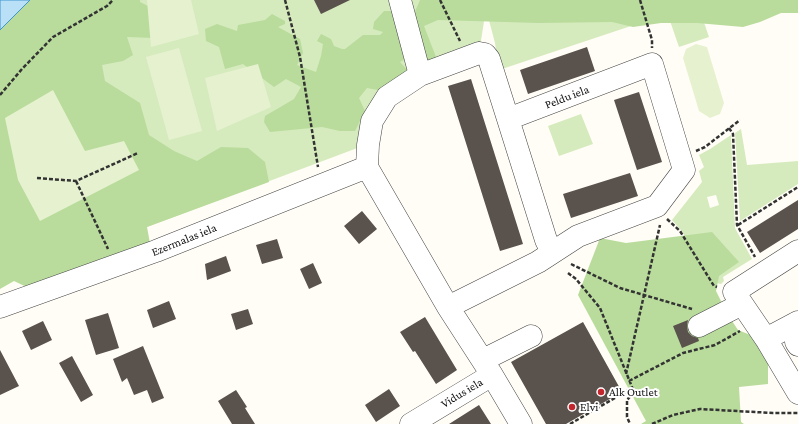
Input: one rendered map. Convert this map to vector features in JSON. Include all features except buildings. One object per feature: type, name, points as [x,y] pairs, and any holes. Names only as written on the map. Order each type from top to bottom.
[{"type":"street","points":[[400,0],[420,75]]},
{"type":"street","points":[[521,424],[488,368],[448,307],[367,167],[368,145],[372,121],[387,98],[420,75],[468,57],[485,54],[488,59],[546,240],[552,252]]},
{"type":"street","points":[[448,307],[538,262],[578,236],[659,211],[684,170],[652,64]]},
{"type":"street","name":"Peldu iela","points":[[508,120],[652,64]]},
{"type":"street","name":"Ezermalas iela","points":[[0,307],[156,251],[367,167]]},
{"type":"street","points":[[706,322],[738,298],[764,273],[798,251]]},
{"type":"street","points":[[738,298],[761,331],[798,393]]},
{"type":"street","points":[[761,331],[797,323],[796,342],[798,345]]},
{"type":"street","name":"Vidus iela","points":[[411,424],[531,336]]},
{"type":"path","points":[[1,94],[22,69],[53,37],[107,6],[113,0]]},
{"type":"path","points":[[285,0],[300,58],[321,185]]},
{"type":"path","points":[[440,0],[468,57]]},
{"type":"path","points":[[640,0],[652,40],[652,64]]},
{"type":"path","points":[[697,150],[705,147],[740,120]]},
{"type":"path","points":[[729,128],[732,134],[737,225],[764,273]]},
{"type":"path","points":[[37,178],[76,181],[138,153]]},
{"type":"path","points":[[76,181],[116,266]]},
{"type":"path","points":[[737,225],[798,187]]},
{"type":"path","points":[[626,375],[644,296],[659,211]]},
{"type":"path","points":[[659,211],[680,232],[714,286],[738,298]]},
{"type":"path","points":[[571,264],[620,288],[644,296],[702,311],[706,322]]},
{"type":"path","points":[[568,273],[576,279],[600,308],[634,392],[627,400],[627,417],[630,424]]},
{"type":"path","points":[[629,381],[683,353],[761,331]]},
{"type":"path","points":[[570,424],[632,388]]},
{"type":"path","points":[[652,424],[673,415],[700,409],[798,413]]},
{"type":"green space","points":[[30,0],[651,0],[658,17],[499,70],[495,43],[486,9],[479,53],[420,75],[360,147],[147,227]]},
{"type":"green space","points":[[30,0],[140,0],[140,2],[148,6],[154,38],[127,37],[133,55],[123,61],[102,65],[105,81],[140,103],[149,135],[174,151],[197,161],[221,147],[248,148],[265,162],[269,182],[147,227],[151,249],[33,290],[14,281],[0,289],[0,30]]},
{"type":"green space","points":[[147,0],[191,0],[199,34],[151,47]]},
{"type":"green space","points":[[420,0],[798,0],[798,13],[781,13],[743,27],[697,23],[661,23],[633,27],[612,22],[538,23],[438,20],[424,26],[436,57],[427,65],[407,58],[400,62],[410,73],[383,91],[367,88],[359,98],[365,111],[355,131],[340,131],[322,127],[270,132],[264,122],[265,116],[294,99],[301,87],[286,79],[274,87],[243,64],[225,69],[219,47],[206,41],[205,29],[217,24],[237,31],[238,25],[265,20],[272,14],[285,21],[285,24],[278,27],[300,39],[303,53],[297,65],[316,72],[323,44],[317,41],[321,34],[331,39],[334,46],[345,49],[363,35],[380,35],[383,32],[373,29],[374,22],[384,11],[414,14]]},
{"type":"green space","points":[[698,5],[709,37],[679,47],[668,15]]},
{"type":"green space","points":[[696,44],[707,47],[724,103],[720,114],[710,118],[699,111],[683,58],[686,49]]},
{"type":"green space","points":[[179,48],[202,131],[169,140],[146,57]]},
{"type":"green space","points":[[258,64],[271,107],[217,131],[205,78]]},
{"type":"green space","points":[[53,90],[85,151],[124,141],[139,170],[40,221],[18,180],[5,118]]},
{"type":"green space","points":[[581,114],[593,144],[559,156],[548,126]]},
{"type":"green space","points":[[741,129],[747,165],[798,161],[798,184],[740,221],[735,133]]},
{"type":"green space","points":[[731,135],[735,228],[752,259],[723,277],[724,281],[721,284],[716,283],[681,230],[672,220],[702,182],[699,171],[704,167],[699,155]],"holes":[[[716,195],[719,205],[710,208],[707,197]]]},
{"type":"green space","points":[[712,232],[739,262],[719,276],[716,291],[728,315],[738,330],[753,336],[768,358],[768,384],[739,387],[741,422],[744,424],[641,424],[646,421],[578,295],[600,238],[626,243]]},
{"type":"water","points":[[0,0],[30,0],[0,30]]},
{"type":"place","name":"Alk Outlet","points":[[601,392]]},
{"type":"place","name":"Elvi","points":[[572,407]]}]
